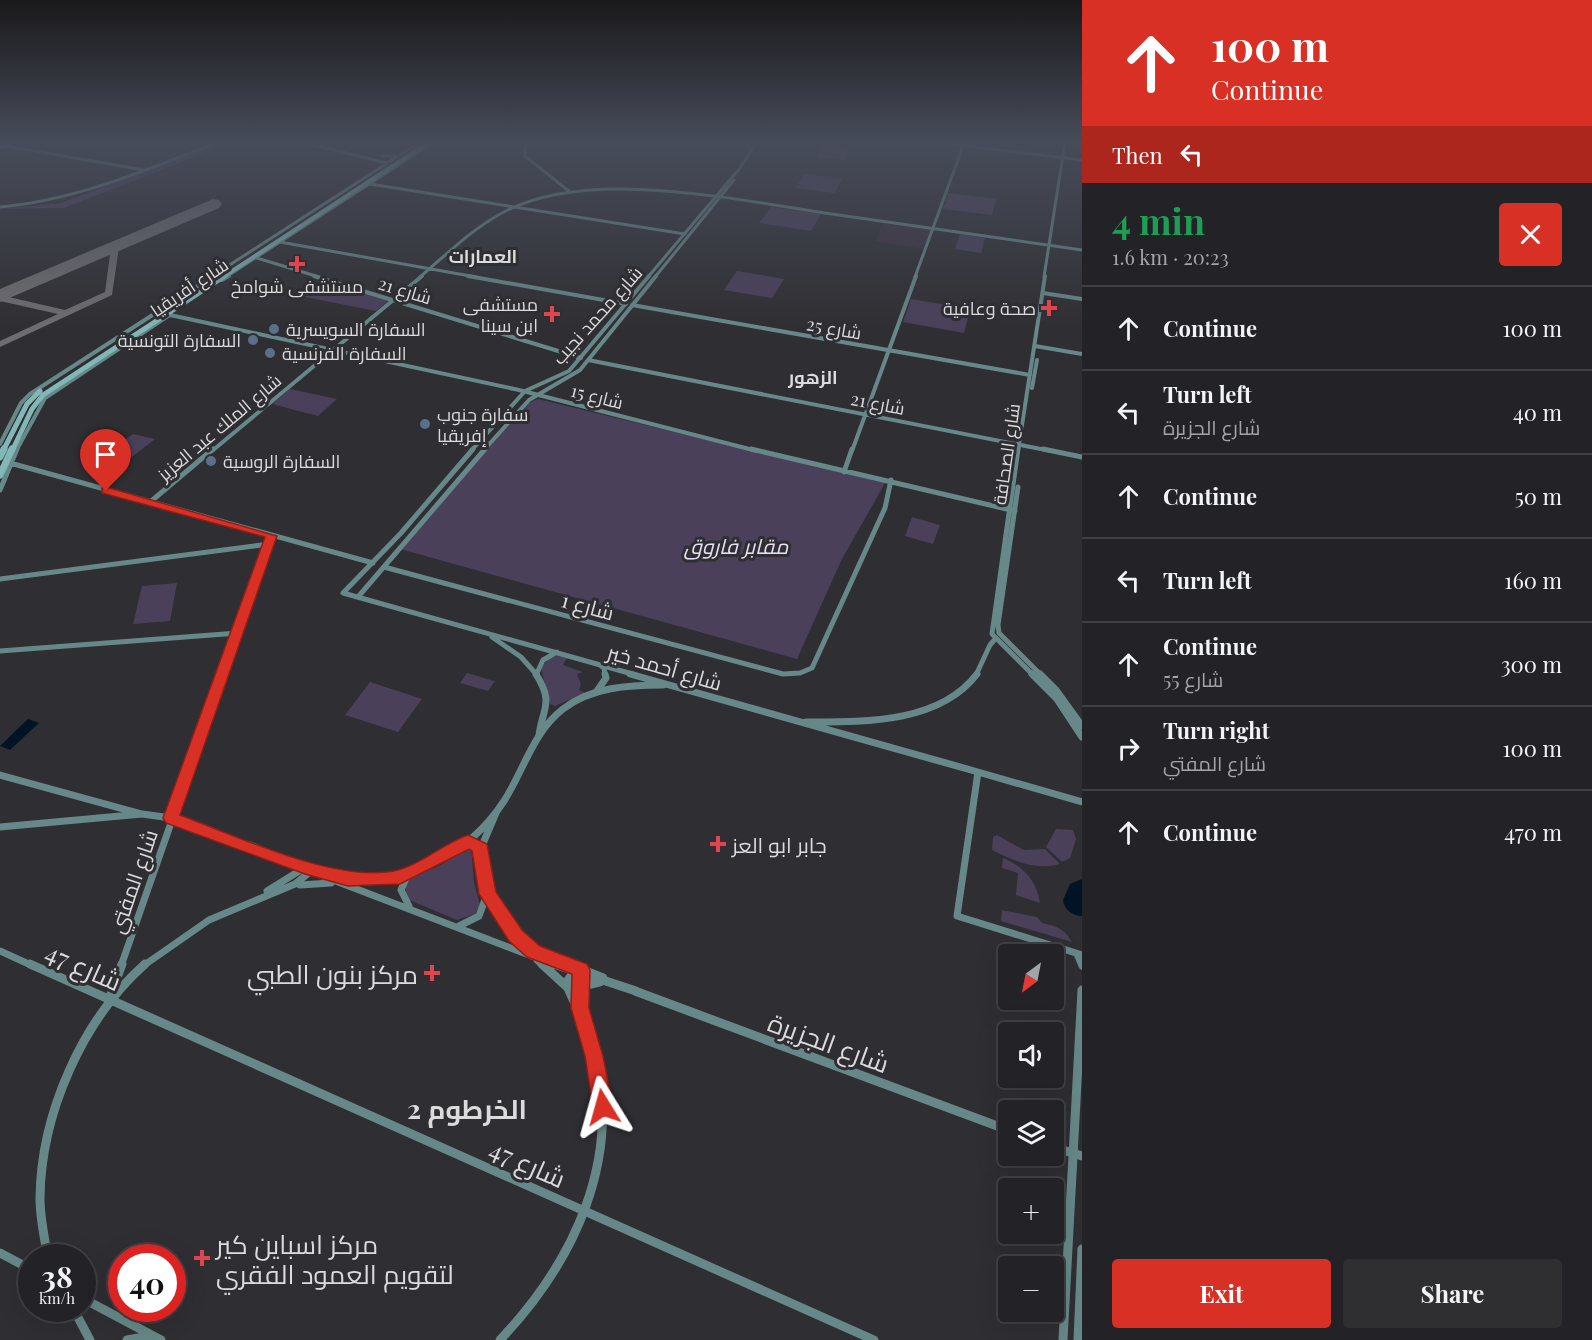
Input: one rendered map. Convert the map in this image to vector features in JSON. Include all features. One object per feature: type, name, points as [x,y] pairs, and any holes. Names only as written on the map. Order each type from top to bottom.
[{"type":"highway","name":"شارع أفريقيا","points":[[0,457],[24,404],[44,388],[228,275],[332,205]]},
{"type":"highway","name":"شارع أفريقيا","points":[[3,475],[38,400],[332,205]]},
{"type":"street","name":"شارع أفريقيا","points":[[0,444],[24,404],[46,383],[331,205]]},
{"type":"street","name":"شارع أفريقيا","points":[[228,275],[257,258],[332,205]]},
{"type":"street","points":[[499,205],[685,234]]},
{"type":"street","name":"شارع الملك عبد العزيز","points":[[149,502],[478,229],[515,207],[524,205]]},
{"type":"street","name":"شارع محمد نجيب","points":[[523,390],[542,385],[569,371],[707,205]]},
{"type":"street","name":"شارع محمد نجيب","points":[[358,597],[527,402],[537,393],[567,381],[588,360],[715,205]]},
{"type":"street","name":"شارع الملك عبد العزيز","points":[[766,205],[1082,250]]},
{"type":"street","points":[[844,471],[942,205]]},
{"type":"street","name":"شارع الصحافة","points":[[1003,639],[998,625],[1058,205]]},
{"type":"street","points":[[280,242],[626,304]]},
{"type":"street","name":"شارع 21","points":[[257,258],[581,358]]},
{"type":"street","points":[[1045,293],[1082,299]]},
{"type":"street","name":"شارع 25","points":[[632,305],[1030,375]]},
{"type":"street","name":"شارع أفريقيا","points":[[0,490],[3,475],[45,398],[165,314]]},
{"type":"street","name":"شارع 15","points":[[165,314],[537,393],[891,484]]},
{"type":"street","points":[[1037,346],[1082,354]]},
{"type":"street","name":"شارع الصحافة","points":[[1022,445],[1030,375],[1037,346]]},
{"type":"street","name":"شارع 21","points":[[588,360],[1082,457]]},
{"type":"street","points":[[10,464],[372,563],[453,473],[523,390],[542,385]]},
{"type":"street","points":[[527,402],[548,396],[552,386]]},
{"type":"street","points":[[3,475],[24,468]]},
{"type":"street","name":"شارع 15","points":[[844,471],[891,484],[1013,509]]},
{"type":"street","points":[[453,473],[456,477],[463,474]]},
{"type":"street","points":[[443,484],[451,483],[452,487]]},
{"type":"street","name":"شارع 1","points":[[384,567],[783,674],[800,674],[812,668],[885,508],[891,484]]},
{"type":"street","name":"شارع الصحافة","points":[[993,637],[993,615],[1013,509]]},
{"type":"street","name":"شارع المفتي","points":[[109,1000],[171,818],[272,536]]},
{"type":"street","points":[[0,579],[269,544]]},
{"type":"street","name":"شارع أحمد خير","points":[[372,563],[343,593],[1082,802]]},
{"type":"street","points":[[481,631],[514,651],[537,674],[548,706],[552,710],[563,710]]},
{"type":"street","points":[[0,651],[238,633]]},
{"type":"street","points":[[993,637],[1003,639],[1056,690],[1082,726]]},
{"type":"street","points":[[796,722],[881,720],[915,712],[942,701],[975,677],[993,637]]},
{"type":"street","points":[[993,637],[1035,674],[1057,699],[1082,738]]},
{"type":"street","points":[[537,674],[543,660],[557,652]]},
{"type":"street","points":[[593,662],[604,668],[606,673],[605,681],[596,692]]},
{"type":"street","points":[[539,735],[563,710],[596,692],[643,684],[676,686]]},
{"type":"street","points":[[242,845],[250,845],[335,882],[459,926],[474,921],[483,913],[488,894],[482,848],[496,813],[539,735],[548,706]]},
{"type":"street","points":[[978,772],[957,916],[1079,954],[1082,966]]},
{"type":"street","points":[[0,775],[137,813],[171,818],[307,870],[354,879],[393,879],[408,875],[468,842],[496,813]]},
{"type":"street","points":[[0,827],[137,813]]},
{"type":"street","points":[[468,842],[482,848]]},
{"type":"street","points":[[286,863],[291,877]]},
{"type":"street","points":[[45,1244],[40,1219],[44,1146],[64,1082],[109,1000],[147,962],[167,946],[207,922],[307,870]]},
{"type":"street","points":[[296,885],[307,870]]},
{"type":"street","points":[[408,875],[402,883],[401,894],[412,909]]},
{"type":"street","points":[[256,897],[296,885],[335,882]]},
{"type":"street","points":[[488,894],[510,929],[568,988],[580,1008]]},
{"type":"street","name":"شارع الجزيرة","points":[[459,926],[998,1126]]},
{"type":"street","name":"شارع 47","points":[[0,951],[874,1340]]},
{"type":"street","points":[[568,988],[567,980],[578,971]]},
{"type":"street","points":[[500,1340],[534,1304],[556,1272],[574,1236],[601,1151],[604,1132],[603,1094],[580,1008],[578,971]]},
{"type":"street","name":"شارع الجزيرة","points":[[578,971],[636,992]]},
{"type":"street","points":[[580,987],[601,981]]},
{"type":"street","points":[[1063,1340],[1082,990]]},
{"type":"street","points":[[1064,1151],[1082,1156]]},
{"type":"street","points":[[1078,1340],[1082,1249]]},
{"type":"street","points":[[0,1253],[18,1263]]},
{"type":"street","points":[[96,1305],[157,1338]]},
{"type":"street","points":[[80,1322],[90,1340]]},
{"type":"street","points":[[127,1340],[157,1338]]},
{"type":"shaded area","points":[[883,222],[932,229],[924,249],[875,241]]},
{"type":"green space","points":[[45,205],[73,205],[64,208],[0,209]]},
{"type":"green space","points":[[945,205],[995,205],[992,215],[943,209]]},
{"type":"green space","points":[[771,207],[821,214],[811,231],[759,223]]},
{"type":"green space","points":[[960,234],[985,238],[981,253],[955,249]]},
{"type":"green space","points":[[737,271],[784,279],[772,298],[724,290]]},
{"type":"green space","points":[[322,280],[389,300],[376,311],[300,296]]},
{"type":"green space","points":[[911,299],[970,309],[964,333],[903,322]]},
{"type":"green space","points":[[290,389],[337,399],[318,416],[272,404]]},
{"type":"green space","name":"مقابر فاروق","points":[[538,399],[885,483],[841,561],[797,659],[400,549],[526,404]]},
{"type":"green space","points":[[133,434],[155,439],[128,460],[105,454]]},
{"type":"green space","points":[[912,517],[940,525],[933,544],[905,536]]},
{"type":"green space","points":[[177,583],[170,621],[133,624],[142,586]]},
{"type":"green space","points":[[550,657],[567,658],[563,665],[583,672],[577,674],[581,684],[579,690],[585,693],[555,706],[550,704],[541,668]]},
{"type":"green space","points":[[467,673],[495,681],[488,691],[460,683]]},
{"type":"green space","points":[[370,682],[422,699],[398,732],[345,715]]},
{"type":"green space","points":[[1056,829],[1073,830],[1076,839],[1070,858],[1062,862],[1046,847]]},
{"type":"green space","points":[[997,835],[1024,850],[1045,849],[1060,864],[1033,866],[1000,854],[992,850],[993,837]]},
{"type":"green space","points":[[471,846],[474,882],[480,905],[475,914],[457,920],[407,899],[405,884],[411,878],[439,866]]},
{"type":"green space","points":[[1003,858],[1017,865],[1028,875],[1036,888],[1040,903],[1016,895],[1018,873],[1002,868]]},
{"type":"green space","points":[[1002,910],[1037,917],[1042,923],[1063,931],[1072,942],[1001,921]]},
{"type":"water","points":[[28,719],[39,723],[10,750],[0,746]]},
{"type":"water","points":[[1082,879],[1082,916],[1069,911],[1063,900],[1070,884]]},
{"type":"taxiway","points":[[0,344],[109,293],[115,247]]},
{"type":"taxiway","points":[[0,298],[66,313]]},
{"type":"runway","points":[[0,296],[212,205]]},
{"type":"place","name":"مستشفى شوامخ","points":[[297,264]]},
{"type":"place","name":"صحة وعافية","points":[[1049,308]]},
{"type":"place","name":"مستشفى ابن سينا","points":[[552,314]]},
{"type":"place","name":"السفارة السويسرية","points":[[274,329]]},
{"type":"place","name":"السفارة التونسية","points":[[253,340]]},
{"type":"place","name":"السفارة الفرنسية","points":[[270,353]]},
{"type":"place","name":"سفارة جنوب إفريقيا","points":[[425,424]]},
{"type":"place","name":"السفارة الروسية","points":[[211,461]]},
{"type":"place","name":"جابر ابو العز","points":[[718,844]]},
{"type":"place","name":"مركز بنون الطبي","points":[[432,973]]},
{"type":"place","name":"مركز اسباين كير لتقويم العمود الفقري","points":[[202,1258]]},
{"type":"district","name":"العمارات","points":[[483,256]]},
{"type":"district","name":"الزهور","points":[[813,377]]},
{"type":"district","name":"الخرطوم 2","points":[[467,1108]]},
{"type":"route","points":[[106,491],[272,536],[171,818],[311,869],[348,879],[393,879],[408,875],[468,842],[482,848],[482,870],[488,894],[505,923],[533,951],[581,970],[580,1008],[603,1094],[603,1107]]}]
